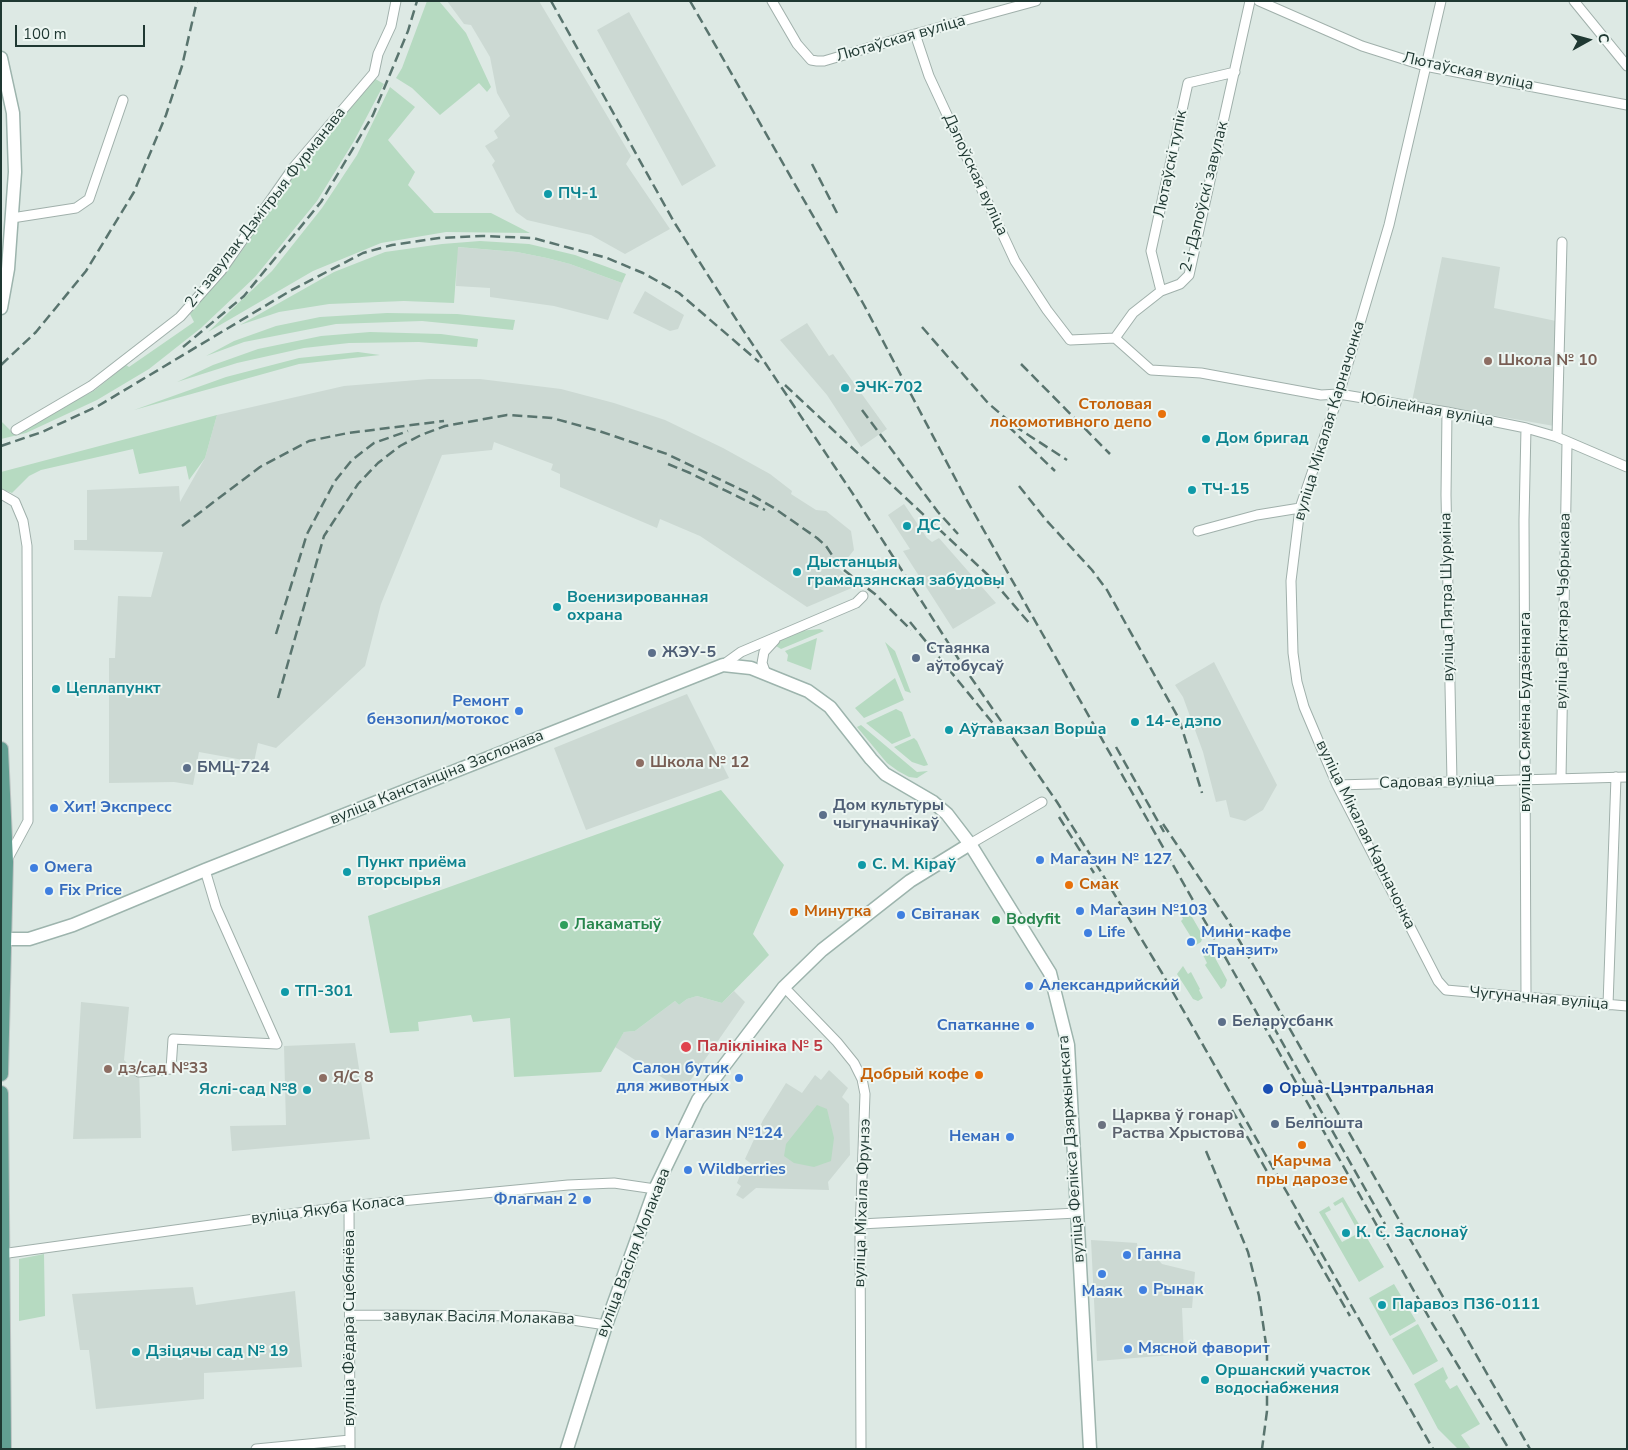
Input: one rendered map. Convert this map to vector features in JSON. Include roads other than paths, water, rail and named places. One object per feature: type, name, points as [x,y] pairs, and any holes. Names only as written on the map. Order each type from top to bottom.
[{"type":"main road","points":[[1,749],[6,862],[3,905],[1,1074]]},
{"type":"main road","points":[[1,1093],[4,1449]]},
{"type":"street","name":"2-і завулак Дзмітрыя Фурманава","points":[[16,430],[91,386],[180,317],[192,304],[221,271],[293,168],[374,73],[378,54],[391,26],[396,1]]},
{"type":"street","name":"Лютаўская вуліца","points":[[772,1],[797,44],[811,60],[824,61],[1036,1]]},
{"type":"street","name":"2-і Дэпоўскі завулак","points":[[1115,338],[1134,313],[1161,291],[1180,284],[1189,275],[1250,1]]},
{"type":"street","name":"Лютаўская вуліца","points":[[1259,1],[1362,46],[1425,66],[1627,105]]},
{"type":"street","name":"вуліца Мікалая Карначонка","points":[[1441,1],[1389,225],[1339,394],[1300,508],[1290,581],[1295,666],[1304,707],[1337,785],[1438,981],[1450,991]]},
{"type":"street","points":[[1574,1],[1627,66]]},
{"type":"street","name":"Дэпоўская вуліца","points":[[915,34],[929,76],[1015,261],[1047,310],[1070,340],[1115,338]]},
{"type":"street","points":[[1,58],[13,113],[15,172],[8,269],[1,308]]},
{"type":"street","name":"Лютаўскі тупік","points":[[1161,291],[1151,252],[1188,83],[1235,72]]},
{"type":"street","points":[[12,218],[76,208],[89,199],[123,100]]},
{"type":"street","points":[[1557,437],[1562,242]]},
{"type":"street","name":"Юбілейная вуліца","points":[[1115,338],[1151,370],[1202,373],[1320,395],[1339,394],[1447,412],[1526,428],[1557,437],[1567,443],[1627,467]]},
{"type":"street","name":"вуліца Пятра Шурміна","points":[[1447,412],[1446,505],[1452,781]]},
{"type":"street","name":"вуліца Сямёна Будзённага","points":[[1526,428],[1524,520],[1527,778],[1526,997]]},
{"type":"street","name":"вуліца Віктара Чэбрыкава","points":[[1560,778],[1567,443]]},
{"type":"street","points":[[1,494],[15,502],[23,521],[27,546],[28,821],[6,862]]},
{"type":"street","points":[[1198,530],[1257,515],[1300,508]]},
{"type":"street","name":"вуліца Канстанціна Заслонава","points":[[3,939],[29,939],[44,936],[205,870],[723,665],[741,652],[856,604],[863,596]]},
{"type":"street","points":[[766,674],[762,663],[764,652],[776,639]]},
{"type":"street","name":"вуліца Фелікса Дзяржынскага","points":[[723,665],[738,665],[766,674],[819,697],[830,707],[885,774],[941,808],[970,844],[1050,973],[1068,1045],[1090,1449]]},
{"type":"street","points":[[1608,1005],[1616,777]]},
{"type":"street","name":"Садовая вуліца","points":[[1337,785],[1527,778],[1627,777]]},
{"type":"street","name":"вуліца Васіля Молакава","points":[[567,1449],[606,1325],[655,1189],[698,1100],[784,987],[857,921],[915,878],[1042,802]]},
{"type":"street","points":[[138,1072],[171,1069],[173,1039],[277,1044],[220,916],[205,870]]},
{"type":"street","name":"вуліца Міхаіла Фрунзэ","points":[[784,987],[837,1042],[854,1063],[862,1079],[865,1111],[860,1224],[861,1449]]},
{"type":"street","name":"Чугуначная вуліца","points":[[1450,991],[1627,1006]]},
{"type":"street","name":"вуліца Якуба Коласа","points":[[2,1254],[350,1206],[568,1186],[614,1184],[655,1189]]},
{"type":"street","name":"вуліца Фёдара Сцебянёва","points":[[350,1206],[350,1444]]},
{"type":"street","points":[[860,1224],[1077,1213]]},
{"type":"street","name":"завулак Васіля Молакава","points":[[351,1315],[545,1316],[606,1325]]},
{"type":"street","points":[[256,1449],[350,1444]]},
{"type":"railway","points":[[1,365],[36,332],[86,271],[134,192],[166,115],[182,66],[197,1]]},
{"type":"railway","points":[[183,347],[244,296],[321,202],[373,115],[408,31],[417,1]]},
{"type":"railway","points":[[551,1],[674,222],[743,330],[853,494],[963,666],[1057,802],[1101,872],[1162,973],[1433,1449]]},
{"type":"railway","points":[[690,1],[864,305],[965,497],[1432,1323],[1509,1449]]},
{"type":"railway","points":[[812,164],[837,213]]},
{"type":"railway","points":[[1,446],[42,432],[98,406],[290,291],[363,253],[392,245],[439,238],[483,236],[533,238],[607,258],[643,273],[679,293],[759,362]]},
{"type":"railway","points":[[922,327],[988,403],[1016,427],[1067,460]]},
{"type":"railway","points":[[1021,364],[1110,454]]},
{"type":"railway","points":[[785,385],[988,575],[1030,624]]},
{"type":"railway","points":[[862,410],[938,512],[958,534]]},
{"type":"railway","points":[[278,698],[324,536],[358,484],[378,463],[400,446],[421,435],[445,426],[507,415],[552,418],[599,431],[667,454],[750,494],[817,538],[826,546],[840,567],[875,594],[911,630]]},
{"type":"railway","points":[[182,526],[260,467],[309,441],[348,433],[444,421]]},
{"type":"railway","points":[[1008,426],[1055,471]]},
{"type":"railway","points":[[276,634],[307,534],[335,481],[352,460],[374,443],[408,431]]},
{"type":"railway","points":[[668,464],[765,510]]},
{"type":"railway","points":[[1019,486],[1107,590],[1179,719],[1202,793]]},
{"type":"railway","points":[[910,622],[1005,738]]},
{"type":"railway","points":[[1116,747],[1164,832]]},
{"type":"railway","points":[[1059,817],[1094,873]]},
{"type":"railway","points":[[1163,824],[1227,919],[1530,1449]]},
{"type":"railway","points":[[1273,1026],[1385,1224]]},
{"type":"railway","points":[[1232,1110],[1273,1182]]},
{"type":"railway","points":[[1206,1151],[1248,1252],[1259,1296],[1267,1351],[1267,1411],[1262,1449]]},
{"type":"railway","points":[[1295,1221],[1350,1316]]},
{"type":"place","name":"ПЧ-1","points":[[548,194]]},
{"type":"place","name":"Школа № 10","points":[[1488,361]]},
{"type":"place","name":"ЭЧК-702","points":[[845,388]]},
{"type":"place","name":"Столовая локомотивного депо","points":[[1162,414]]},
{"type":"place","name":"Дом бригад","points":[[1206,439]]},
{"type":"place","name":"ТЧ-15","points":[[1192,490]]},
{"type":"place","name":"ДС","points":[[907,526]]},
{"type":"place","name":"Дыстанцыя грамадзянская забудовы","points":[[797,572]]},
{"type":"place","name":"Военизированная охрана","points":[[557,607]]},
{"type":"place","name":"ЖЭУ-5","points":[[652,653]]},
{"type":"place","name":"Стаянка аўтобусаў","points":[[916,658]]},
{"type":"place","name":"Цеплапункт","points":[[56,689]]},
{"type":"place","name":"Ремонт бензопил/мотокос","points":[[519,711]]},
{"type":"place","name":"14-е дэпо","points":[[1135,722]]},
{"type":"place","name":"Аўтавакзал Ворша","points":[[949,730]]},
{"type":"place","name":"Школа № 12","points":[[640,763]]},
{"type":"place","name":"БМЦ-724","points":[[187,768]]},
{"type":"place","name":"Хит! Экспресс","points":[[54,808]]},
{"type":"place","name":"Дом культуры чыгуначнікаў","points":[[823,815]]},
{"type":"place","name":"Магазин № 127","points":[[1040,860]]},
{"type":"place","name":"С. М. Кіраў","points":[[862,865]]},
{"type":"place","name":"Омега","points":[[34,868]]},
{"type":"place","name":"Пункт приёма вторсырья","points":[[347,872]]},
{"type":"place","name":"Смак","points":[[1069,885]]},
{"type":"place","name":"Fix Price","points":[[49,891]]},
{"type":"place","name":"Магазин №103","points":[[1080,911]]},
{"type":"place","name":"Минутка","points":[[794,912]]},
{"type":"place","name":"Світанак","points":[[901,915]]},
{"type":"place","name":"Bodyfit","points":[[996,920]]},
{"type":"place","name":"Лакаматыў","points":[[564,925]]},
{"type":"place","name":"Life","points":[[1088,933]]},
{"type":"place","name":"Мини-кафе «Транзит»","points":[[1191,942]]},
{"type":"place","name":"Александрийский","points":[[1029,986]]},
{"type":"place","name":"ТП-301","points":[[285,992]]},
{"type":"place","name":"Беларусбанк","points":[[1222,1022]]},
{"type":"place","name":"Спатканне","points":[[1030,1026]]},
{"type":"place","name":"Паліклініка № 5","points":[[686,1047]]},
{"type":"place","name":"дз/сад №33","points":[[108,1069]]},
{"type":"place","name":"Добрый кофе","points":[[979,1075]]},
{"type":"place","name":"Я/С 8","points":[[323,1078]]},
{"type":"place","name":"Салон бутик для животных","points":[[739,1078]]},
{"type":"place","name":"Орша-Цэнтральная","points":[[1268,1089]]},
{"type":"place","name":"Яслі-сад №8","points":[[307,1090]]},
{"type":"place","name":"Белпошта","points":[[1275,1124]]},
{"type":"place","name":"Царква ў гонар Раства Хрыстова","points":[[1102,1125]]},
{"type":"place","name":"Магазин №124","points":[[655,1134]]},
{"type":"place","name":"Неман","points":[[1010,1137]]},
{"type":"place","name":"Карчма пры дарозе","points":[[1302,1145]]},
{"type":"place","name":"Wildberries","points":[[688,1170]]},
{"type":"place","name":"Флагман 2","points":[[587,1200]]},
{"type":"place","name":"К. С. Заслонаў","points":[[1346,1233]]},
{"type":"place","name":"Ганна","points":[[1127,1255]]},
{"type":"place","name":"Маяк","points":[[1102,1274]]},
{"type":"place","name":"Рынак","points":[[1143,1290]]},
{"type":"place","name":"Паравоз П36-0111","points":[[1382,1305]]},
{"type":"place","name":"Мясной фаворит","points":[[1128,1349]]},
{"type":"place","name":"Дзіцячы сад № 19","points":[[136,1352]]},
{"type":"place","name":"Оршанский участок водоснабжения","points":[[1205,1380]]}]
